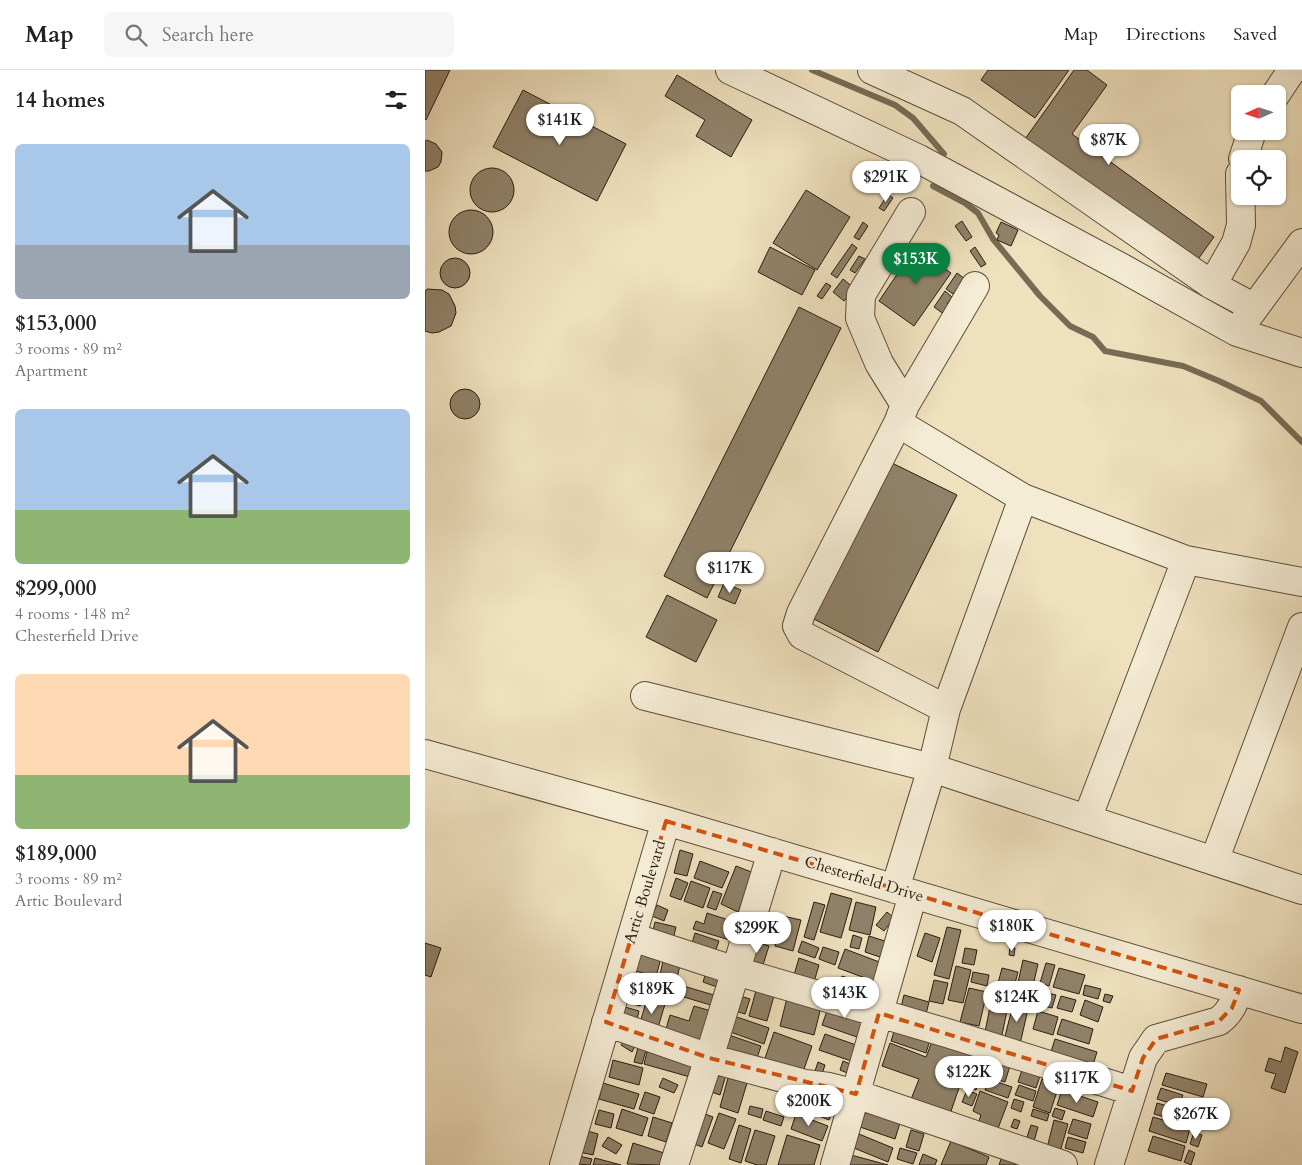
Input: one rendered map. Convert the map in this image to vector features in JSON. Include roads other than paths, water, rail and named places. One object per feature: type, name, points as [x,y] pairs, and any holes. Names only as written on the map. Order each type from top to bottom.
[{"type":"street","points":[[729,70],[919,159],[1237,332],[1302,354]]},
{"type":"street","points":[[871,70],[962,111],[1212,285],[1253,307]]},
{"type":"street","points":[[1282,85],[1292,70]]},
{"type":"street","points":[[1212,285],[1236,243],[1241,225],[1241,205]]},
{"type":"street","points":[[911,212],[861,295],[860,318],[901,414],[1023,498],[1186,560],[1302,582]]},
{"type":"street","points":[[1237,332],[1253,307],[1302,243]]},
{"type":"street","points":[[946,709],[802,635],[797,626],[801,613],[901,414],[975,286]]},
{"type":"street","points":[[835,1165],[879,1014],[904,891],[946,709],[1023,498]]},
{"type":"street","points":[[1087,818],[1186,560]]},
{"type":"street","points":[[1214,861],[1302,628]]},
{"type":"street","points":[[645,696],[932,768],[1302,890]]},
{"type":"street","name":"Chesterfield Drive","points":[[425,754],[666,821],[1302,1008]]},
{"type":"street","name":"Artic Boulevard","points":[[564,1165],[666,821]]},
{"type":"street","points":[[675,1165],[772,852]]},
{"type":"street","points":[[631,937],[736,971],[947,1033],[1133,1091]]},
{"type":"street","points":[[1109,1165],[1143,1058],[1157,1039],[1219,1021],[1232,1008],[1239,990]]},
{"type":"street","points":[[606,1022],[709,1058],[805,1084],[829,1086],[856,1094],[1063,1165]]},
{"type":"waterway","points":[[812,70],[895,105],[913,118],[944,154]]},
{"type":"waterway","points":[[933,186],[965,203],[978,213],[993,239],[1040,296],[1070,326],[1093,337],[1105,351],[1183,366],[1219,381],[1261,401],[1302,442]]}]
